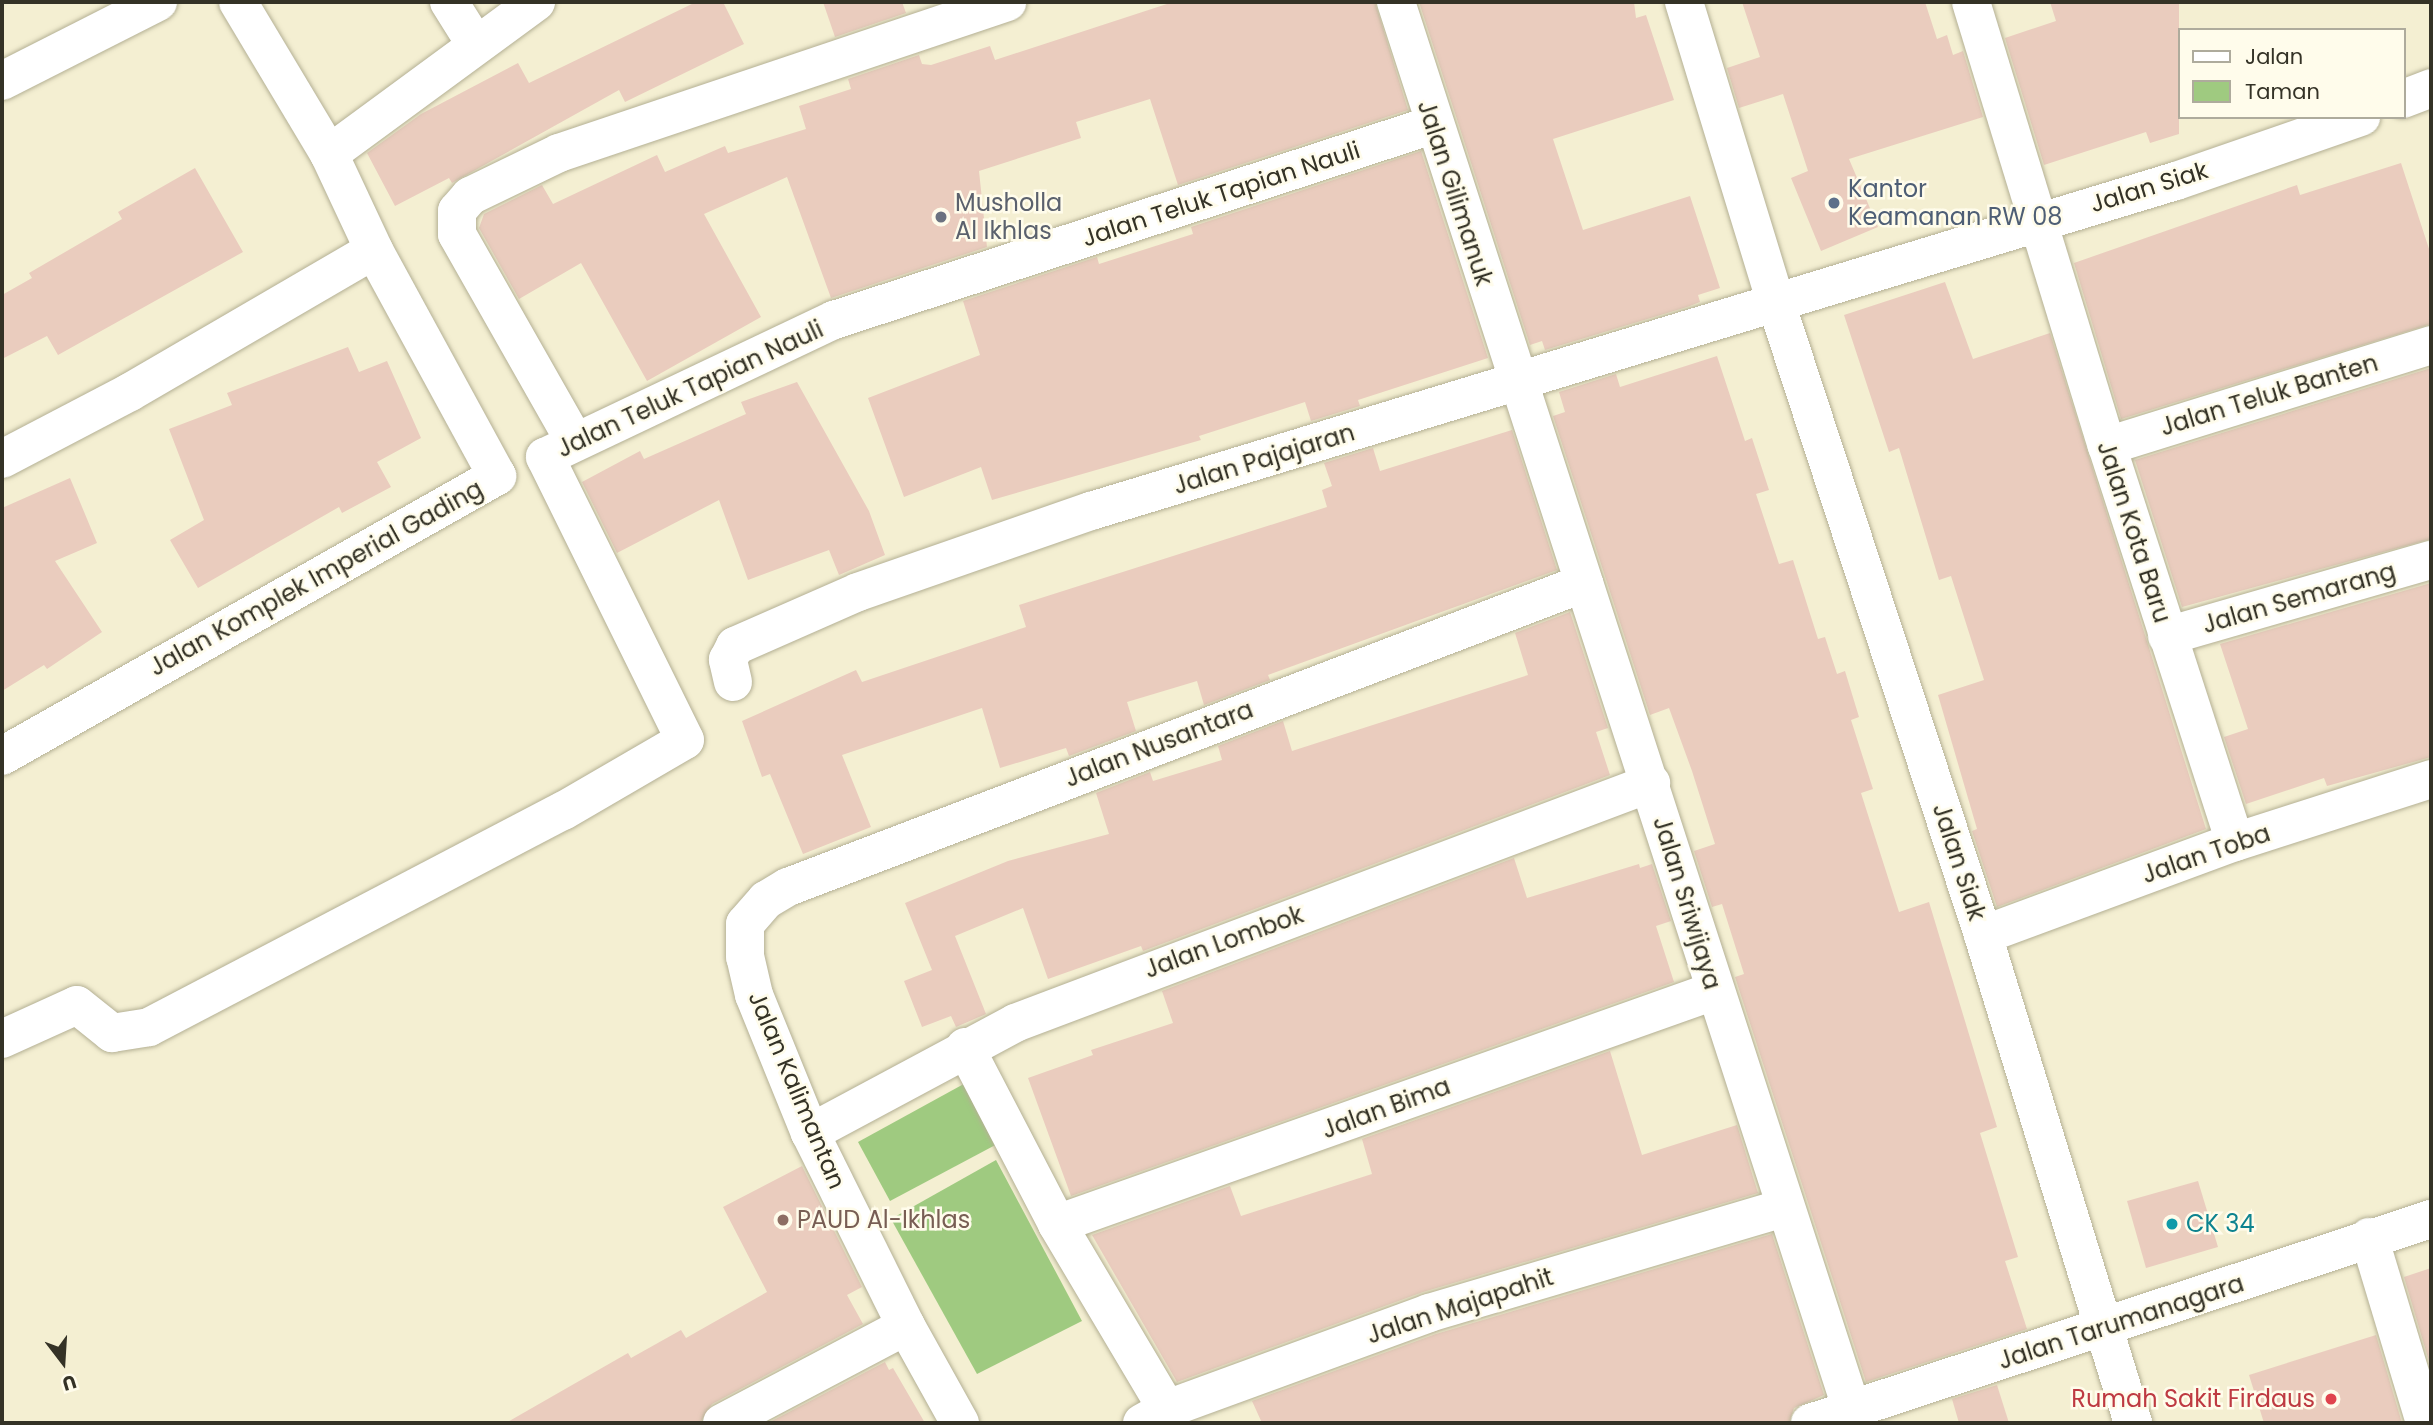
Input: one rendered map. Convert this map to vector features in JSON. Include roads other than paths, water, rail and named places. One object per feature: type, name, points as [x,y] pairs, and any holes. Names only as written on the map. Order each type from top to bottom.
[{"type":"street","points":[[2,81],[158,2]]},
{"type":"street","name":"Jalan Komplek Imperial Gading","points":[[2,756],[497,476],[374,250],[329,154],[238,2]]},
{"type":"street","points":[[449,2],[476,45]]},
{"type":"street","points":[[329,154],[536,2]]},
{"type":"street","points":[[2,1040],[77,1005],[112,1033],[149,1027],[563,811],[685,740],[560,450],[457,234],[457,211],[470,196],[559,153],[1006,2]]},
{"type":"street","name":"Jalan Gilimanuk","points":[[1396,2],[1432,125],[1517,382]]},
{"type":"street","name":"Jalan Siak","points":[[1684,2],[1776,303],[1983,935],[2102,1330],[2133,1423]]},
{"type":"street","name":"Jalan Kota Baru","points":[[1971,2],[2107,446],[2235,842]]},
{"type":"street","points":[[2405,98],[2431,88]]},
{"type":"street","name":"Jalan Siak","points":[[1776,303],[2038,220],[2176,181],[2355,119]]},
{"type":"street","name":"Jalan Teluk Tapian Nauli","points":[[560,450],[834,320],[1432,125]]},
{"type":"street","points":[[2,459],[130,392],[374,250]]},
{"type":"street","name":"Jalan Pajajaran","points":[[733,682],[728,660],[735,646],[858,592],[1091,511],[1776,303]]},
{"type":"street","name":"Jalan Teluk Banten","points":[[2107,446],[2431,345]]},
{"type":"street","name":"Jalan Sriwijaya","points":[[1517,382],[1651,783],[1714,991],[1853,1417]]},
{"type":"street","name":"Jalan Semarang","points":[[2167,636],[2431,560]]},
{"type":"street","name":"Jalan Nusantara","points":[[745,924],[766,900],[788,887],[1584,583]]},
{"type":"street","name":"Jalan Toba","points":[[1983,935],[2235,842],[2431,779]]},
{"type":"street","name":"Jalan Lombok","points":[[810,1133],[965,1047],[1093,991],[1651,783]]},
{"type":"street","name":"Jalan Kalimantan","points":[[745,924],[745,957],[754,995],[810,1133],[905,1326],[960,1423]]},
{"type":"street","name":"Jalan Bima","points":[[1057,1224],[1714,991]]},
{"type":"street","points":[[965,1047],[1154,1416]]},
{"type":"street","name":"Jalan Majapahit","points":[[1154,1416],[1429,1313],[1784,1208]]},
{"type":"street","name":"Jalan Tarumanagara","points":[[1810,1423],[1853,1417],[2369,1237],[2431,1219]]},
{"type":"street","points":[[2369,1237],[2425,1423]]},
{"type":"street","points":[[722,1423],[905,1326]]},
{"type":"place","name":"Kantor Keamanan RW 08","points":[[1834,203]]},
{"type":"place","name":"Musholla Al Ikhlas","points":[[941,217]]},
{"type":"place","name":"PAUD Al-Ikhlas","points":[[783,1220]]},
{"type":"place","name":"CK 34","points":[[2172,1224]]},
{"type":"place","name":"Rumah Sakit Firdaus","points":[[2331,1399]]}]
